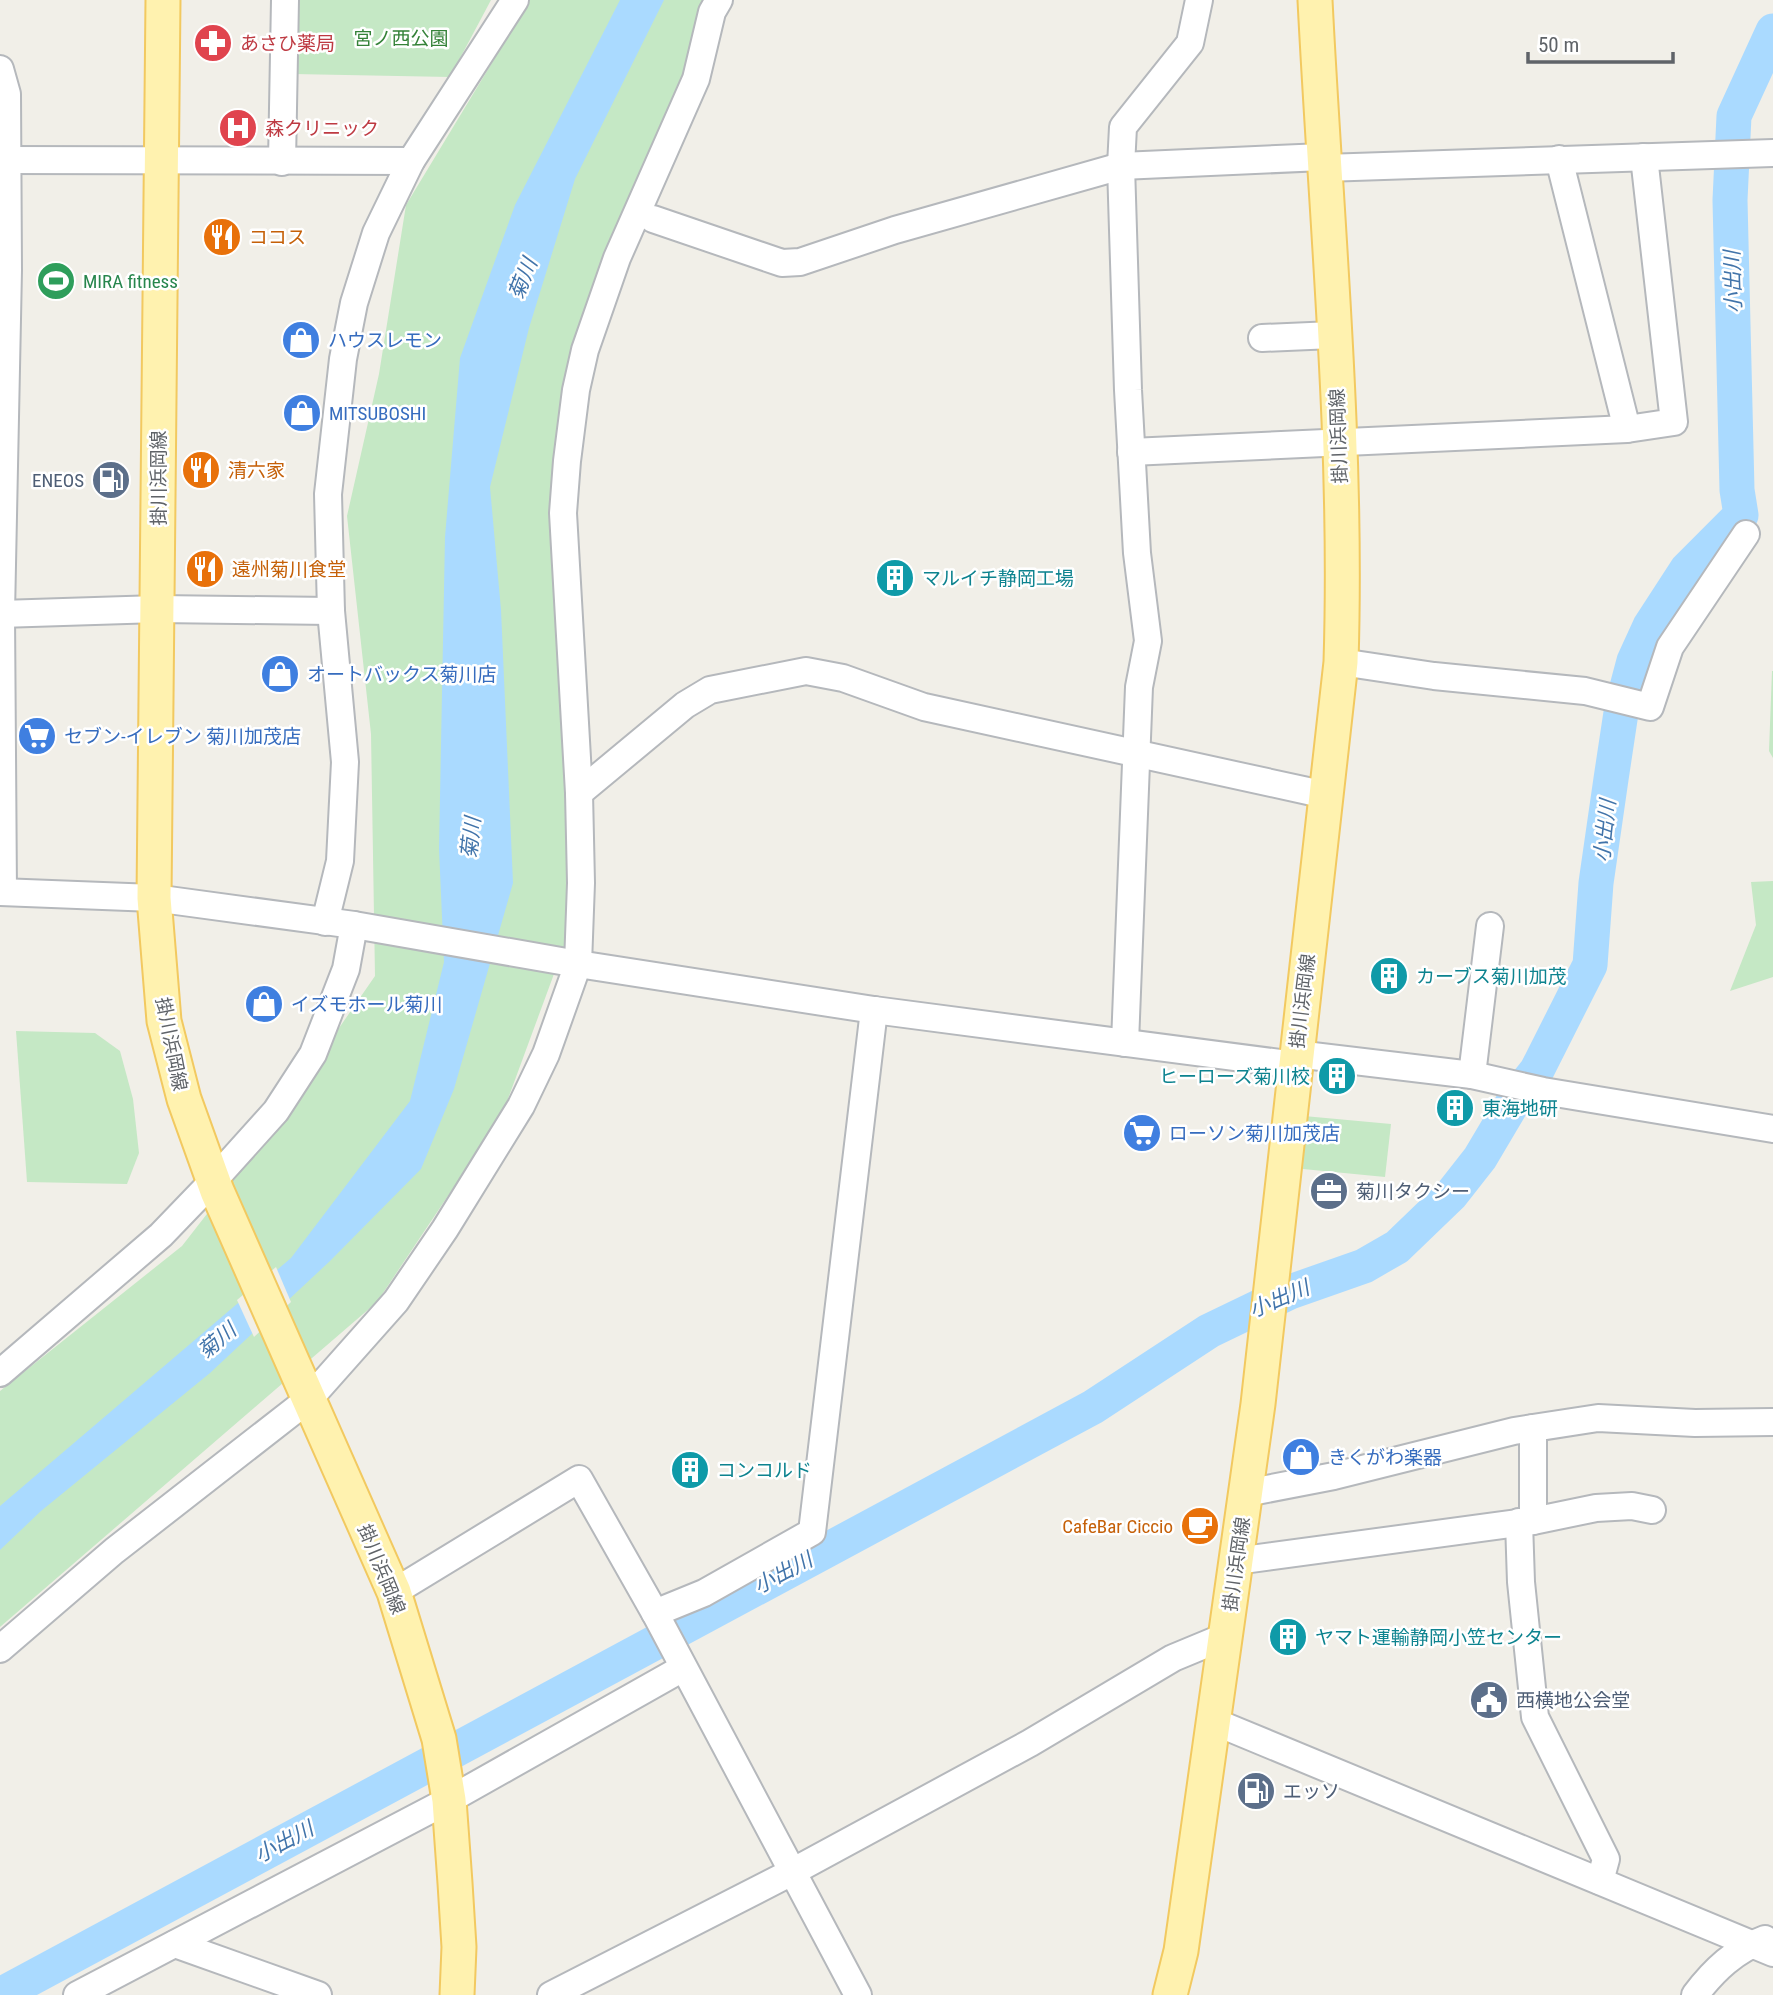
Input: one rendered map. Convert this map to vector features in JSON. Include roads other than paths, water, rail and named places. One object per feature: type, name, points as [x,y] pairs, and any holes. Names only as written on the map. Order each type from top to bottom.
[{"type":"main road","name":"掛川浜岡線","points":[[163,0],[154,898],[164,1021],[184,1099],[215,1186],[394,1592],[439,1739],[447,1793],[459,1947],[457,1995]]},
{"type":"main road","name":"掛川浜岡線","points":[[1170,1995],[1181,1951],[1246,1493],[1340,663],[1343,597],[1339,442],[1315,0]]},
{"type":"street","points":[[282,162],[285,0]]},
{"type":"street","points":[[325,922],[340,861],[345,762],[331,611],[328,494],[343,359],[355,303],[376,233],[411,161],[515,0]]},
{"type":"street","points":[[0,1648],[114,1551],[309,1399],[396,1301],[446,1229],[521,1106],[546,1054],[574,963],[581,883],[579,793],[563,513],[566,461],[576,390],[585,350],[617,258],[693,88],[712,12],[719,0]]},
{"type":"street","points":[[1125,1044],[1135,754],[1139,687],[1147,641],[1137,553],[1131,452],[1121,166],[1123,127],[1190,43],[1199,0]]},
{"type":"street","points":[[0,69],[7,94],[3,160],[1,892],[154,898],[360,926],[874,1010],[1125,1044],[1472,1074],[1543,1091],[1773,1129]]},
{"type":"street","points":[[653,219],[782,263],[800,262],[895,230],[1121,166],[1763,154]]},
{"type":"street","points":[[1131,452],[1627,429],[1674,422],[1644,157]]},
{"type":"street","points":[[1559,159],[1627,429]]},
{"type":"street","points":[[3,160],[411,161]]},
{"type":"street","points":[[1262,338],[1334,335]]},
{"type":"street","points":[[1340,663],[1434,676],[1585,691],[1650,707],[1670,647],[1746,534]]},
{"type":"street","points":[[1,614],[158,609],[331,611]]},
{"type":"street","points":[[579,793],[685,705],[710,691],[806,671],[844,678],[924,707],[1326,795]]},
{"type":"street","points":[[0,1373],[215,1186],[276,1111],[313,1054],[360,926]]},
{"type":"street","points":[[1472,1074],[1490,926]]},
{"type":"street","points":[[655,1613],[704,1593],[812,1532],[874,1010]]},
{"type":"street","points":[[1246,1493],[1334,1476],[1534,1428],[1598,1418],[1695,1423],[1773,1422]]},
{"type":"street","points":[[1534,1428],[1521,1582],[1535,1717],[1606,1858],[1600,1881]]},
{"type":"street","points":[[394,1592],[579,1479],[655,1613],[858,1995]]},
{"type":"street","points":[[1236,1561],[1526,1522],[1608,1507],[1632,1506],[1652,1510]]},
{"type":"street","points":[[551,1995],[792,1871],[1030,1743],[1173,1658],[1226,1636]]},
{"type":"street","points":[[78,1995],[447,1793],[683,1668]]},
{"type":"street","points":[[1215,1722],[1600,1881],[1766,1944]]},
{"type":"street","points":[[175,1944],[318,1995]]},
{"type":"street","points":[[1695,1995],[1714,1970],[1766,1944]]},
{"type":"water","name":"菊川","points":[[620,0],[664,0],[575,179],[529,328],[490,487],[501,610],[513,883],[454,1089],[421,1169],[330,1261],[210,1373],[41,1511],[0,1550],[0,1506],[291,1258],[410,1101],[444,962],[439,849],[445,537],[460,358],[515,205]]},
{"type":"waterway","name":"小出川","points":[[0,1995],[1093,1407],[1209,1331],[1290,1292],[1364,1266],[1397,1247],[1451,1195],[1480,1158],[1518,1094],[1537,1070],[1590,965],[1596,883],[1611,779],[1622,706],[1634,661],[1650,626],[1687,569],[1741,515],[1737,490],[1730,200],[1734,116],[1773,31]]},
{"type":"place","name":"あさひ薬局","points":[[213,43]]},
{"type":"place","name":"森クリニック","points":[[238,128]]},
{"type":"place","name":"ココス","points":[[222,237]]},
{"type":"place","name":"MIRA fitness","points":[[56,281]]},
{"type":"place","name":"ハウスレモン","points":[[301,340]]},
{"type":"place","name":"MITSUBOSHI","points":[[302,413]]},
{"type":"place","name":"清六家","points":[[201,470]]},
{"type":"place","name":"ENEOS","points":[[111,480]]},
{"type":"place","name":"遠州菊川食堂","points":[[205,569]]},
{"type":"place","name":"マルイチ静岡工場","points":[[895,578]]},
{"type":"place","name":"オートバックス菊川店","points":[[280,674]]},
{"type":"place","name":"セブン-イレブン 菊川加茂店","points":[[37,736]]},
{"type":"place","name":"カーブス菊川加茂","points":[[1389,976]]},
{"type":"place","name":"イズモホール菊川","points":[[264,1004]]},
{"type":"place","name":"ヒーローズ菊川校","points":[[1337,1076]]},
{"type":"place","name":"東海地研","points":[[1455,1108]]},
{"type":"place","name":"ローソン菊川加茂店","points":[[1142,1133]]},
{"type":"place","name":"菊川タクシー","points":[[1329,1191]]},
{"type":"place","name":"きくがわ楽器","points":[[1301,1457]]},
{"type":"place","name":"コンコルド","points":[[690,1470]]},
{"type":"place","name":"CafeBar Ciccio","points":[[1200,1526]]},
{"type":"place","name":"ヤマト運輸静岡小笠センター","points":[[1288,1637]]},
{"type":"place","name":"西横地公会堂","points":[[1489,1700]]},
{"type":"place","name":"エッソ","points":[[1256,1791]]},
{"type":"park label","name":"宮ノ西公園","points":[[401,38]]}]
